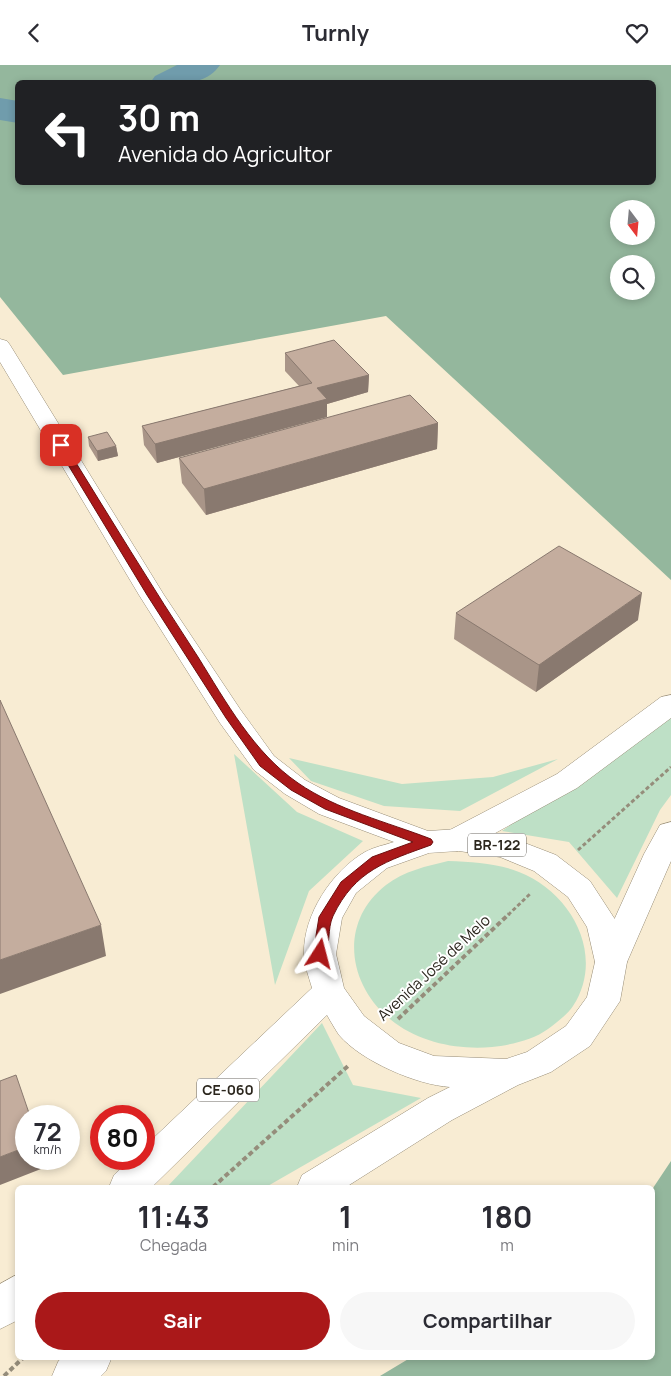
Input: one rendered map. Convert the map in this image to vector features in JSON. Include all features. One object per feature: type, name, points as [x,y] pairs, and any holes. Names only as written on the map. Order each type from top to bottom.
[{"type":"main road","name":"BR-122","points":[[0,345],[152,595],[230,716],[264,763],[295,787],[330,805],[442,841],[504,846],[545,863],[579,889],[602,924],[611,962],[603,1001],[578,1036],[539,1062],[506,1074],[432,1114],[318,1185]]},
{"type":"main road","points":[[442,841],[567,781],[671,704]]},
{"type":"main road","points":[[611,962],[659,854],[671,833]]},
{"type":"main road","name":"BR-122","points":[[442,841],[376,860],[345,885],[326,917],[320,954],[329,992],[352,1026],[388,1053],[432,1071],[506,1074]]},
{"type":"main road","name":"CE-060","points":[[129,1185],[329,992]]},
{"type":"main road","points":[[0,1310],[15,1296]]},
{"type":"main road","points":[[72,1376],[89,1360]]},
{"type":"path","name":"Avenida José de Melo","points":[[215,1185],[374,1042],[555,871],[671,767]]},
{"type":"path","points":[[4,1376],[21,1360]]},
{"type":"green space","points":[[0,65],[671,65],[671,580],[386,316],[63,375],[0,297]]},
{"type":"green space","points":[[671,711],[671,795],[660,810],[617,898],[569,842],[502,831]]},
{"type":"green space","points":[[234,754],[297,812],[363,841],[309,891],[275,985]]},
{"type":"green space","points":[[289,758],[402,784],[493,777],[558,759],[460,811],[384,806],[311,781]]},
{"type":"green space","points":[[448,861],[502,867],[519,872],[538,881],[554,894],[568,910],[578,927],[584,946],[586,966],[582,986],[571,1009],[542,1033],[521,1041],[492,1047],[479,1048],[441,1044],[417,1036],[395,1023],[379,1009],[367,992],[354,956],[355,936],[360,918],[370,900],[386,885],[400,876]]},
{"type":"green space","points":[[322,1023],[353,1085],[421,1098],[269,1185],[169,1185]]},
{"type":"green space","points":[[671,1161],[671,1376],[380,1376],[407,1360],[655,1360],[655,1185]]},
{"type":"building","points":[[334,340],[369,375],[317,388],[327,399],[155,444],[142,426],[312,383],[285,353]]},
{"type":"building","points":[[410,395],[438,423],[204,489],[179,458]]},
{"type":"building","points":[[107,432],[116,446],[97,451],[88,437]]},
{"type":"building","points":[[559,546],[642,593],[539,665],[456,613]]},
{"type":"building","points":[[0,700],[101,925],[0,960]]},
{"type":"building","points":[[16,1075],[26,1105],[15,1105],[15,1151],[0,1157],[0,1081]]},
{"type":"waterway","points":[[173,80],[203,65]]},
{"type":"waterway","points":[[0,109],[15,112]]},
{"type":"route","points":[[61,445],[152,595],[230,716],[264,763],[295,787],[330,805],[427,842],[376,860],[345,885],[326,917],[320,954]]}]
